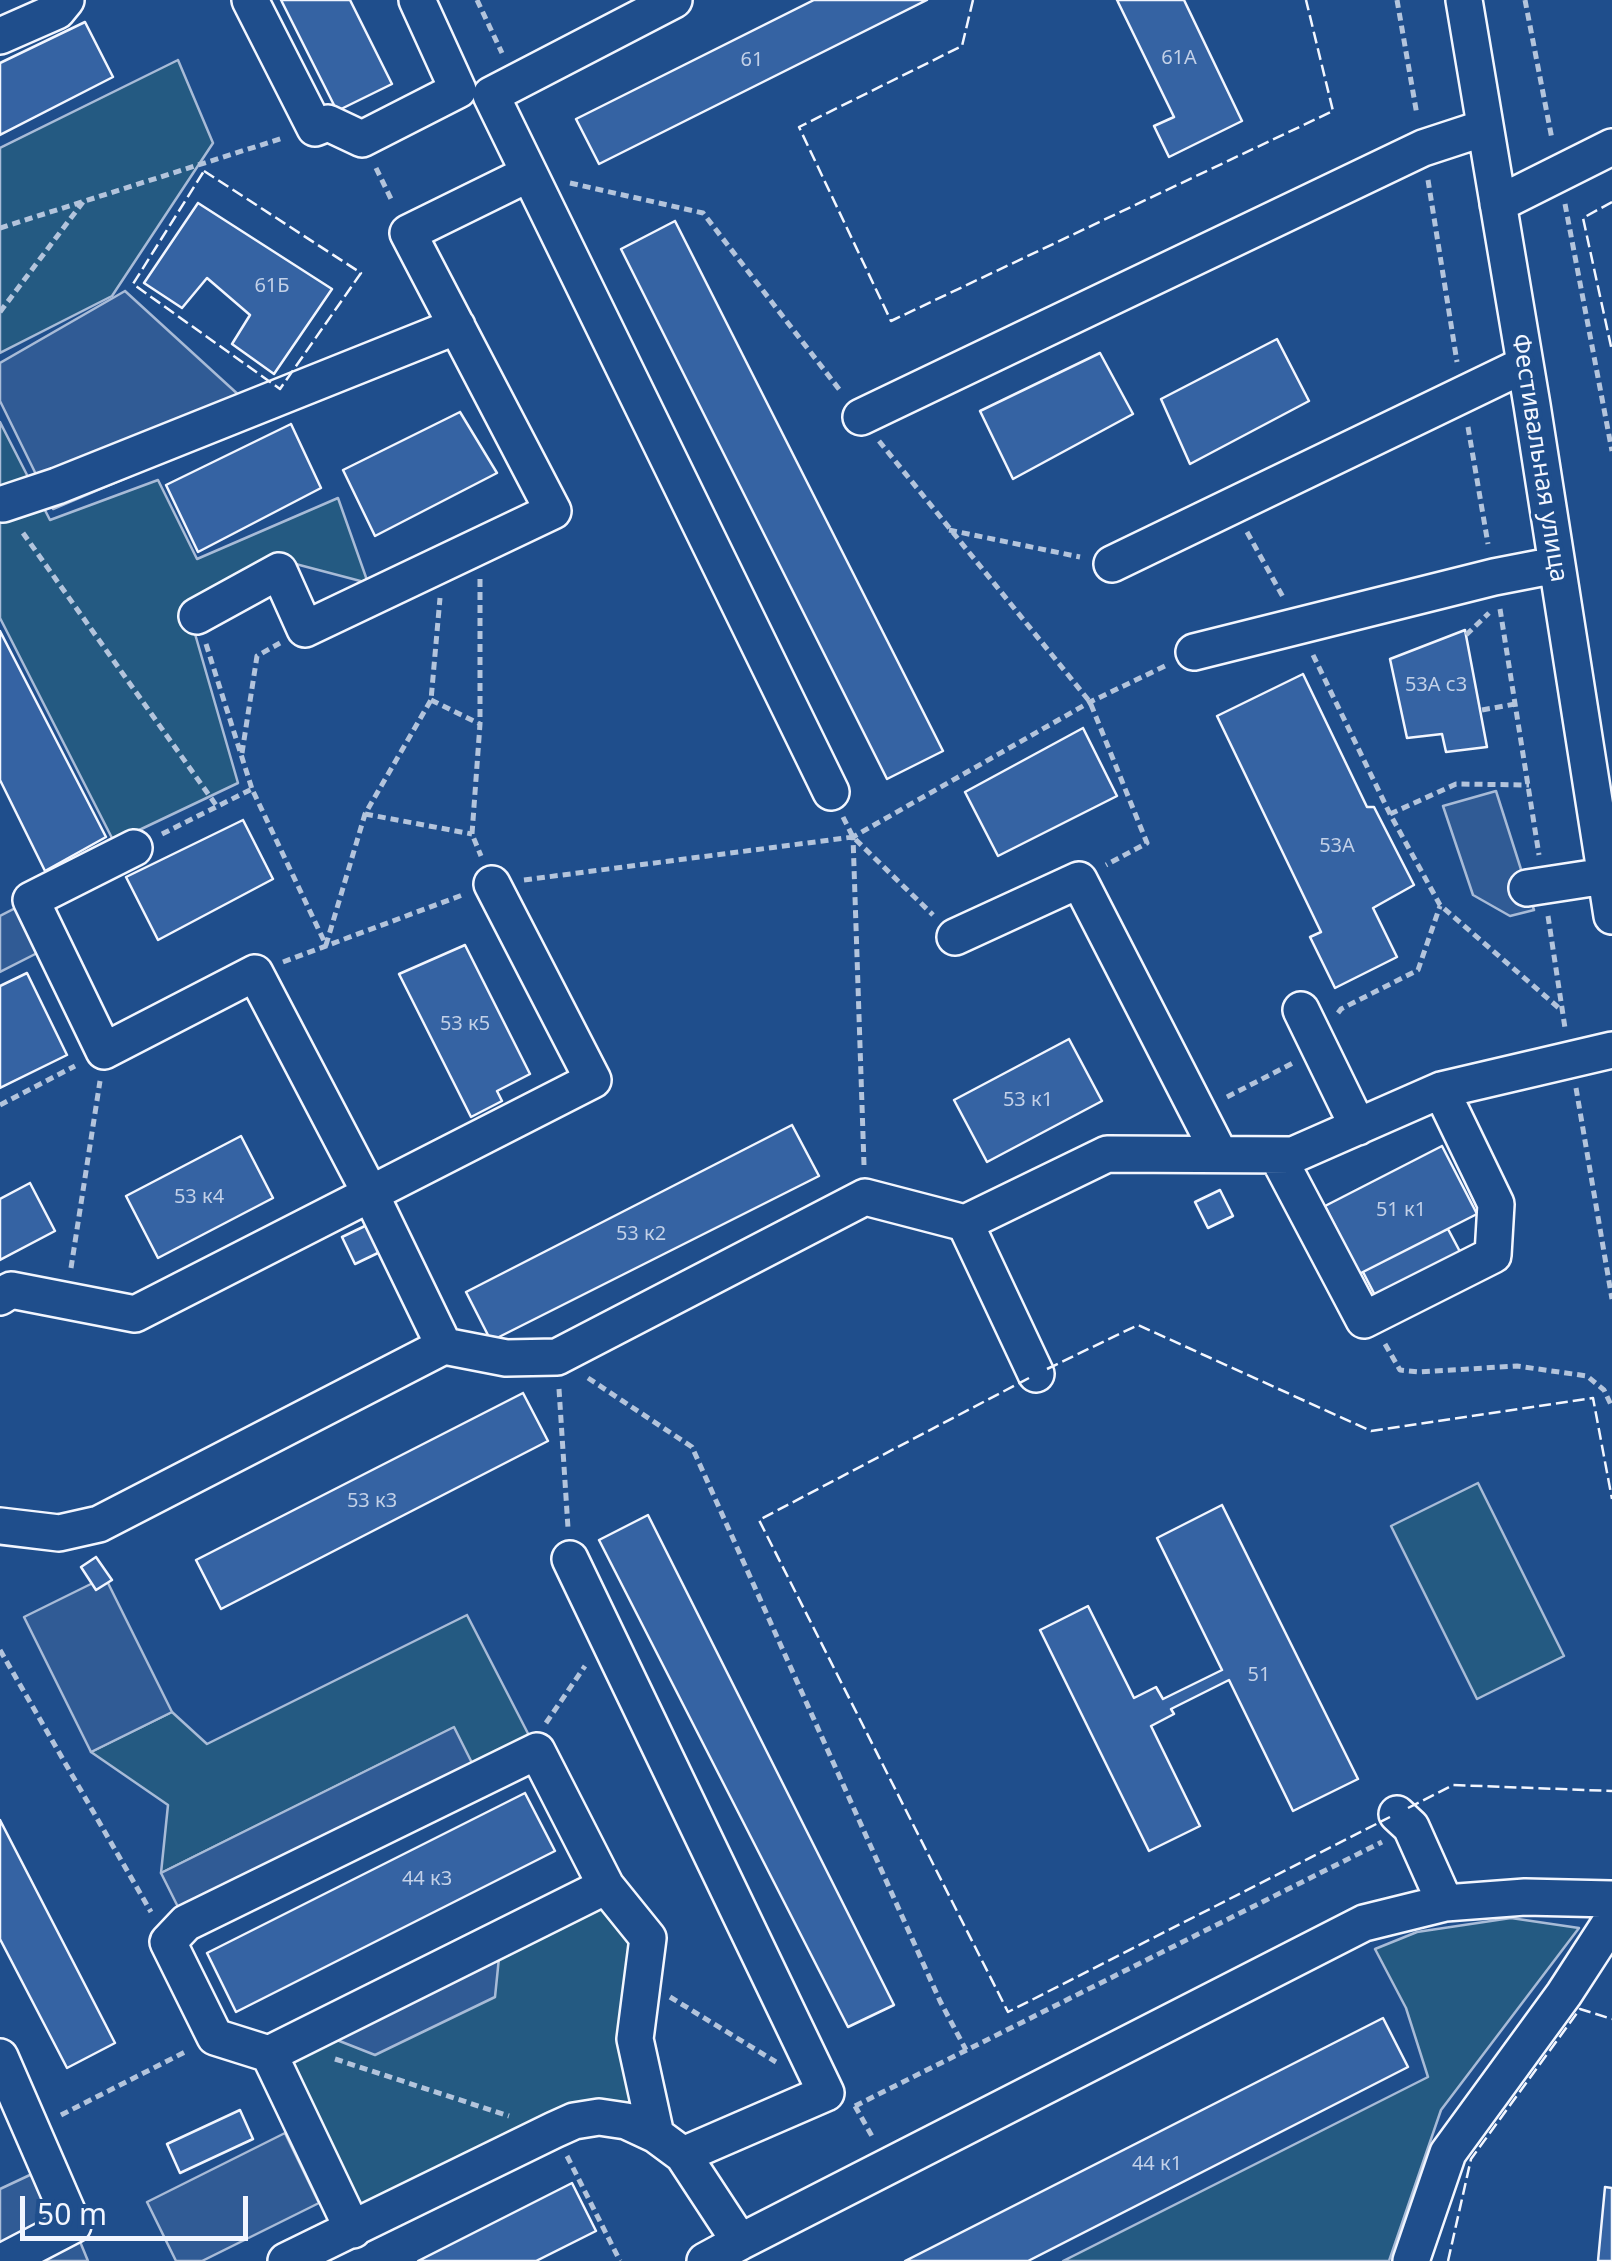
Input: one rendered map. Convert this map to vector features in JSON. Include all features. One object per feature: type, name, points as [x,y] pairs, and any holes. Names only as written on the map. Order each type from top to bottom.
[{"type":"street","points":[[0,36],[56,11],[66,0]]},
{"type":"street","points":[[250,0],[315,128],[328,123],[362,140],[458,90],[417,0]]},
{"type":"street","points":[[674,0],[491,95],[831,792]]},
{"type":"street","name":"Фестивальная улица","points":[[1464,0],[1556,566],[1605,832],[1605,876],[1612,916]]},
{"type":"street","points":[[861,417],[1423,148],[1484,128]]},
{"type":"street","points":[[1498,204],[1612,147]]},
{"type":"street","points":[[198,616],[279,571],[305,629],[553,511],[408,233],[528,174]]},
{"type":"street","points":[[3,504],[457,326]]},
{"type":"street","points":[[1112,564],[1524,365]]},
{"type":"street","points":[[1194,652],[1494,577],[1556,566]]},
{"type":"street","points":[[134,848],[31,900],[104,1051],[255,973],[444,1346]]},
{"type":"street","points":[[1535,888],[1605,876]]},
{"type":"street","points":[[955,937],[1079,880],[1219,1153]]},
{"type":"street","points":[[0,1297],[12,1290],[135,1314],[593,1080],[492,884]]},
{"type":"street","points":[[1302,1010],[1358,1126]]},
{"type":"street","points":[[0,1526],[59,1533],[100,1524],[444,1346],[506,1358],[556,1356],[865,1198],[965,1223],[1107,1154],[1293,1155],[1441,1090],[1612,1050]]},
{"type":"street","points":[[1278,1157],[1364,1320],[1493,1255],[1496,1204],[1441,1090]]},
{"type":"street","points":[[965,1223],[1036,1374]]},
{"type":"street","points":[[286,2261],[574,2121],[599,2117],[626,2121],[670,2145],[826,2093],[570,1559]]},
{"type":"street","points":[[606,1886],[279,2049],[214,2037],[168,1942],[186,1923],[538,1751],[606,1886],[648,1938],[634,2038],[670,2145],[740,2242]]},
{"type":"street","points":[[1404,1820],[1445,1904]]},
{"type":"street","points":[[704,2261],[1364,1923],[1445,1904],[1525,1897],[1612,1900]]},
{"type":"street","points":[[1411,2261],[1448,2154],[1564,1994],[1612,1920]]},
{"type":"street","points":[[279,2049],[353,2230]]},
{"type":"street","points":[[0,2058],[74,2225],[4,2261]]},
{"type":"path","points":[[477,0],[516,82]]},
{"type":"path","points":[[1397,0],[1494,577]]},
{"type":"path","points":[[1526,0],[1612,451]]},
{"type":"path","points":[[0,228],[315,128]]},
{"type":"path","points":[[362,140],[395,207]]},
{"type":"path","points":[[0,312],[84,200]]},
{"type":"path","points":[[3,504],[217,806]]},
{"type":"path","points":[[1232,506],[1300,628],[1390,814],[1440,906],[1562,1011]]},
{"type":"path","points":[[948,530],[1112,564]]},
{"type":"path","points":[[480,546],[480,724],[472,834],[492,884]]},
{"type":"path","points":[[326,945],[365,814],[431,700],[441,584]]},
{"type":"path","points":[[1466,635],[1499,604],[1528,784],[1535,888],[1562,1011],[1612,1299]]},
{"type":"path","points":[[198,616],[252,789],[326,945]]},
{"type":"path","points":[[242,756],[257,656],[305,629]]},
{"type":"path","points":[[255,973],[492,884],[853,837],[1090,702],[1194,652]]},
{"type":"path","points":[[431,700],[480,724]]},
{"type":"path","points":[[1079,880],[1147,843],[1090,702]]},
{"type":"path","points":[[1482,710],[1515,704]]},
{"type":"path","points":[[1390,814],[1431,792],[1456,784],[1528,784]]},
{"type":"path","points":[[134,848],[252,789]]},
{"type":"path","points":[[365,814],[472,834]]},
{"type":"path","points":[[847,825],[853,837],[955,937]]},
{"type":"path","points":[[853,837],[865,1198]]},
{"type":"path","points":[[0,1105],[104,1051]]},
{"type":"path","points":[[66,1301],[104,1051]]},
{"type":"path","points":[[1364,1320],[1382,1334],[1389,1355],[1400,1370],[1517,1366],[1587,1376],[1604,1390],[1612,1407]]},
{"type":"path","points":[[556,1356],[570,1559]]},
{"type":"path","points":[[556,1356],[692,1447],[940,2001],[966,2050]]},
{"type":"path","points":[[548,1719],[606,1635]]},
{"type":"path","points":[[0,1650],[168,1942]]},
{"type":"path","points":[[826,2093],[855,2106],[1404,1820]]},
{"type":"path","points":[[642,1980],[776,2062]]},
{"type":"path","points":[[34,2129],[214,2037]]},
{"type":"path","points":[[279,2049],[554,2130],[620,2261]]},
{"type":"shaded area","points":[[178,60],[213,143],[112,296],[0,353],[0,148]]},
{"type":"shaded area","points":[[125,291],[265,419],[53,509],[0,401],[0,363]]},
{"type":"shaded area","points":[[0,422],[50,520],[158,480],[197,559],[338,498],[368,583],[288,562],[189,613],[238,783],[114,842],[0,618]]},
{"type":"shaded area","points":[[1496,791],[1534,910],[1510,916],[1473,895],[1443,806]]},
{"type":"shaded area","points":[[31,900],[53,945],[0,972],[0,916]]},
{"type":"shaded area","points":[[1478,1483],[1564,1656],[1477,1699],[1391,1526]]},
{"type":"shaded area","points":[[105,1577],[172,1712],[91,1752],[24,1617]]},
{"type":"shaded area","points":[[467,1615],[537,1751],[479,1777],[453,1728],[161,1873],[168,1805],[91,1752],[172,1712],[207,1744]]},
{"type":"shaded area","points":[[454,1727],[479,1777],[186,1923],[161,1873]]},
{"type":"shaded area","points":[[606,1886],[648,1938],[656,2135],[599,2117],[353,2230],[269,2054]]},
{"type":"shaded area","points":[[1511,1918],[1579,1928],[1441,2110],[1389,2261],[1063,2261],[1428,2077],[1406,2008],[1375,1949],[1417,1932]]},
{"type":"shaded area","points":[[501,1938],[495,1997],[375,2055],[314,2031]]},
{"type":"shaded area","points":[[285,2133],[319,2203],[202,2261],[176,2261],[147,2202]]},
{"type":"shaded area","points":[[49,2166],[88,2261],[0,2261],[0,2189]]},
{"type":"building","points":[[281,0],[350,0],[392,84],[337,111]]},
{"type":"building","points":[[814,0],[927,0],[599,164],[576,119]]},
{"type":"building","points":[[1117,0],[1184,0],[1242,121],[1169,157],[1154,126],[1174,117]]},
{"type":"building","points":[[85,22],[113,77],[0,135],[0,63]]},
{"type":"building","points":[[198,203],[332,289],[274,374],[232,344],[250,315],[207,278],[182,308],[144,283]]},
{"type":"building","points":[[675,221],[943,751],[887,779],[621,249]]},
{"type":"building","points":[[1277,339],[1309,401],[1190,464],[1161,399]]},
{"type":"building","points":[[1100,353],[1133,414],[1013,479],[980,411]]},
{"type":"building","points":[[460,412],[497,473],[375,536],[343,470]]},
{"type":"building","points":[[291,424],[321,488],[198,552],[166,485]]},
{"type":"building","points":[[1465,630],[1487,747],[1446,752],[1442,734],[1407,738],[1390,659]]},
{"type":"building","points":[[0,631],[106,837],[45,871],[0,780]]},
{"type":"building","points":[[1303,674],[1367,807],[1374,807],[1414,885],[1373,908],[1397,957],[1335,988],[1310,937],[1321,932],[1217,716]]},
{"type":"building","points":[[1083,728],[1117,796],[998,856],[965,792]]},
{"type":"building","points":[[243,820],[273,879],[158,940],[126,877]]},
{"type":"building","points":[[465,945],[530,1074],[497,1091],[502,1101],[471,1117],[399,974]]},
{"type":"building","points":[[27,973],[67,1055],[0,1088],[0,986]]},
{"type":"building","points":[[1069,1039],[1102,1101],[987,1162],[954,1100]]},
{"type":"building","points":[[792,1125],[819,1176],[491,1341],[466,1292]]},
{"type":"building","points":[[241,1136],[273,1198],[158,1258],[126,1196]]},
{"type":"building","points":[[1442,1146],[1477,1214],[1359,1274],[1325,1206]]},
{"type":"building","points":[[30,1183],[55,1231],[0,1260],[0,1199]]},
{"type":"building","points":[[1220,1190],[1233,1216],[1208,1228],[1195,1202]]},
{"type":"building","points":[[367,1225],[380,1252],[355,1264],[342,1237]]},
{"type":"building","points":[[1448,1229],[1466,1263],[1381,1307],[1363,1272]]},
{"type":"building","points":[[523,1393],[548,1441],[221,1609],[196,1560]]},
{"type":"building","points":[[1222,1505],[1358,1779],[1293,1811],[1229,1680],[1171,1709],[1174,1714],[1151,1726],[1200,1826],[1149,1851],[1040,1630],[1088,1606],[1134,1698],[1156,1687],[1163,1699],[1222,1670],[1157,1538]]},
{"type":"building","points":[[648,1515],[894,2005],[848,2027],[599,1540]]},
{"type":"building","points":[[96,1557],[112,1580],[96,1590],[81,1567]]},
{"type":"building","points":[[525,1793],[555,1851],[236,2012],[207,1953]]},
{"type":"building","points":[[0,1820],[115,2043],[67,2068],[0,1939]]},
{"type":"building","points":[[1383,2018],[1408,2067],[1028,2261],[905,2261]]},
{"type":"building","points":[[240,2110],[253,2139],[180,2173],[167,2144]]},
{"type":"building","points":[[572,2183],[596,2231],[536,2261],[418,2261]]},
{"type":"building","points":[[1605,2187],[1612,2188],[1612,2261],[1598,2261]]},
{"type":"fence","points":[[973,0],[962,46],[799,127],[891,321],[1333,111],[1306,0]]},
{"type":"fence","points":[[204,171],[361,273],[280,389],[133,284],[204,171]]},
{"type":"fence","points":[[1612,202],[1583,218],[1612,351]]},
{"type":"fence","points":[[1047,1369],[1138,1325],[1371,1431],[1593,1398],[1612,1499]]},
{"type":"fence","points":[[1029,1378],[759,1520],[1008,2012],[1390,1817]]},
{"type":"fence","points":[[1408,1808],[1453,1785],[1612,1791]]},
{"type":"fence","points":[[1448,2261],[1471,2159],[1580,2009],[1612,2019]]}]
